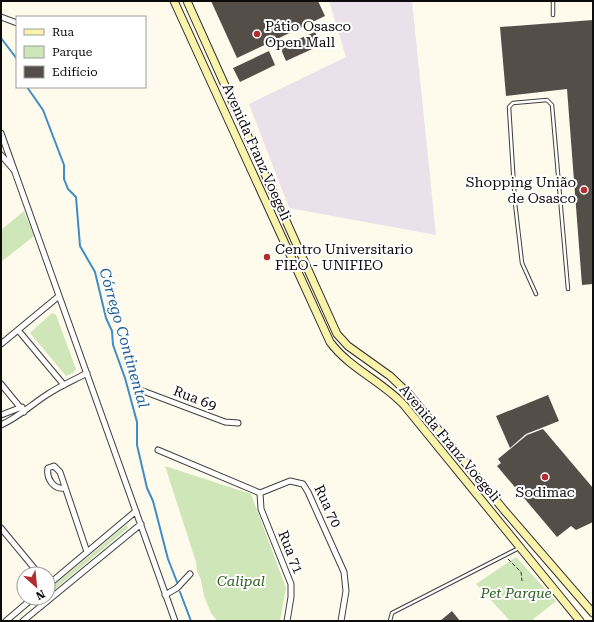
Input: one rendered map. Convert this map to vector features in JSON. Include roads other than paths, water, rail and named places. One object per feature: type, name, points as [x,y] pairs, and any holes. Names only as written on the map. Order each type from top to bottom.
[{"type":"main road","name":"Avenida Franz Voegeli","points":[[174,1],[325,333],[339,354],[350,364],[391,392],[416,420],[580,621]]},
{"type":"main road","name":"Avenida Franz Voegeli","points":[[187,1],[332,324],[348,346],[402,386],[564,582],[593,613]]},
{"type":"main road","points":[[339,354],[348,346]]},
{"type":"main road","points":[[350,364],[350,357],[355,351]]},
{"type":"main road","points":[[416,420],[429,431],[440,432]]},
{"type":"main road","points":[[553,588],[559,587],[564,582]]},
{"type":"street","points":[[1,17],[16,23]]},
{"type":"street","points":[[1,133],[17,174],[175,621]]},
{"type":"street","points":[[1,155],[17,174]]},
{"type":"street","points":[[1,344],[59,296]]},
{"type":"street","points":[[18,330],[64,385]]},
{"type":"street","points":[[1,425],[24,412],[29,406],[87,373]]},
{"type":"street","points":[[1,384],[24,412]]},
{"type":"street","name":"Rua 69","points":[[143,391],[225,422],[238,423]]},
{"type":"street","points":[[1,415],[19,407],[29,406]]},
{"type":"street","points":[[158,450],[260,493]]},
{"type":"street","points":[[65,488],[58,489],[53,486],[48,474],[48,468],[54,466],[58,468],[65,488],[87,552]]},
{"type":"street","name":"Rua 70","points":[[260,493],[290,481],[300,482],[306,486],[344,572],[346,590],[341,621]]},
{"type":"street","name":"Rua 71","points":[[260,493],[261,509],[291,584],[291,597],[287,621]]},
{"type":"street","points":[[56,578],[136,511]]},
{"type":"street","points":[[23,621],[141,524]]},
{"type":"street","points":[[1,528],[32,566]]},
{"type":"street","points":[[165,595],[183,583],[190,574]]},
{"type":"street","points":[[6,621],[24,606],[31,614]]},
{"type":"lane","points":[[553,1],[553,15]]},
{"type":"lane","points":[[536,294],[524,271],[521,256],[509,107],[513,103],[547,100],[552,106],[568,289]]},
{"type":"lane","points":[[390,621],[392,613],[520,548]]},
{"type":"waterway","name":"Córrego Continental","points":[[1,38],[16,58]]},
{"type":"waterway","name":"Córrego Continental","points":[[28,88],[43,110],[64,165],[64,179],[68,189],[76,197],[80,246],[95,272],[106,318],[112,331],[113,345],[125,378],[137,422],[137,445],[147,488],[153,501],[168,559],[177,582]]},
{"type":"waterway","name":"Córrego Continental","points":[[180,592],[191,621]]},
{"type":"place","name":"Pátio Osasco Open Mall","points":[[257,34]]},
{"type":"place","name":"Shopping União de Osasco","points":[[584,190]]},
{"type":"place","name":"Centro Universitario FIEO - UNIFIEO","points":[[267,257]]},
{"type":"place","name":"Sodimac","points":[[545,477]]},
{"type":"park label","name":"Calipal","points":[[241,581]]},
{"type":"park label","name":"Pet Parque","points":[[516,593]]}]
